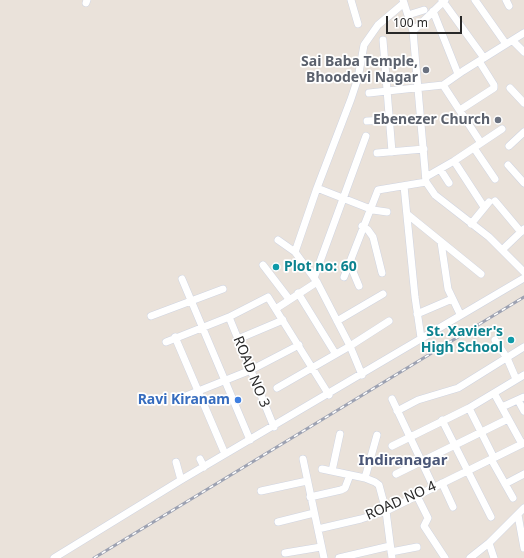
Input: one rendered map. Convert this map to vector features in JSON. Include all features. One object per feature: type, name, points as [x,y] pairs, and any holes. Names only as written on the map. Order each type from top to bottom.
[{"type":"street","points":[[352,0],[358,24]]},
{"type":"street","points":[[475,0],[510,42],[524,52]]},
{"type":"street","points":[[413,31],[443,1],[482,59],[494,88],[460,110]]},
{"type":"street","points":[[295,252],[317,188],[351,99],[358,78],[364,45],[378,25],[403,2],[413,31],[426,179],[435,195],[502,250],[524,272]]},
{"type":"street","points":[[408,15],[424,10]]},
{"type":"street","points":[[433,10],[458,74]]},
{"type":"street","points":[[369,93],[443,85],[524,33]]},
{"type":"street","points":[[383,40],[392,152]]},
{"type":"street","points":[[443,85],[460,110],[495,179]]},
{"type":"street","points":[[510,88],[524,103]]},
{"type":"street","points":[[367,121],[389,120]]},
{"type":"street","points":[[344,276],[362,226],[378,190],[404,186],[426,179],[502,129]]},
{"type":"street","points":[[509,146],[524,132]]},
{"type":"street","points":[[277,308],[316,280],[366,136]]},
{"type":"street","points":[[377,154],[424,149]]},
{"type":"street","points":[[454,161],[489,203],[522,230],[502,250]]},
{"type":"street","points":[[508,165],[523,181]]},
{"type":"street","points":[[440,169],[449,183]]},
{"type":"street","points":[[404,186],[417,314],[421,338]]},
{"type":"street","points":[[317,188],[369,209],[387,212]]},
{"type":"street","points":[[471,224],[489,203]]},
{"type":"street","points":[[407,214],[481,274]]},
{"type":"street","points":[[362,226],[368,230],[373,238],[382,274]]},
{"type":"street","points":[[278,240],[295,252],[316,280],[350,346],[362,375]]},
{"type":"street","points":[[441,242],[444,270],[452,299],[460,314]]},
{"type":"street","points":[[349,262],[359,286]]},
{"type":"street","points":[[263,265],[289,299]]},
{"type":"street","points":[[182,278],[250,440]]},
{"type":"street","points":[[54,558],[181,480],[329,395],[460,314],[524,278]]},
{"type":"street","points":[[151,316],[223,289]]},
{"type":"street","points":[[298,293],[336,353]]},
{"type":"street","points":[[337,321],[383,294]]},
{"type":"street","points":[[166,342],[229,317],[268,297],[277,308],[329,395]]},
{"type":"street","points":[[417,314],[452,299]]},
{"type":"street","name":"ROAD NO 3","points":[[229,317],[274,427]]},
{"type":"street","points":[[238,339],[283,320]]},
{"type":"street","points":[[277,388],[350,346],[388,321]]},
{"type":"street","points":[[176,337],[225,454]]},
{"type":"street","points":[[495,340],[507,358],[516,379]]},
{"type":"street","points":[[186,396],[251,370],[299,345]]},
{"type":"street","points":[[397,411],[418,400],[458,388],[524,347]]},
{"type":"street","points":[[392,446],[469,408],[524,375]]},
{"type":"street","points":[[494,393],[523,444]]},
{"type":"street","points":[[392,399],[434,488]]},
{"type":"street","points":[[502,407],[521,399],[524,411]]},
{"type":"street","points":[[469,408],[513,498]]},
{"type":"street","points":[[396,474],[508,419]]},
{"type":"street","points":[[442,420],[491,517]]},
{"type":"street","points":[[332,471],[340,434]]},
{"type":"street","points":[[365,478],[376,435]]},
{"type":"street","name":"ROAD NO 4","points":[[318,529],[361,519],[386,511],[523,444]]},
{"type":"street","points":[[200,459],[204,467]]},
{"type":"street","points":[[303,459],[324,558]]},
{"type":"street","points":[[176,462],[181,480]]},
{"type":"street","points":[[322,469],[365,478],[375,482],[378,485],[386,511],[391,552]]},
{"type":"street","points":[[310,497],[345,488],[350,474]]},
{"type":"street","points":[[505,484],[524,474]]},
{"type":"street","points":[[261,491],[307,482]]},
{"type":"street","points":[[442,483],[453,507]]},
{"type":"street","points":[[417,496],[428,518],[424,526],[445,558]]},
{"type":"street","points":[[470,558],[489,544],[524,508]]},
{"type":"street","points":[[278,522],[314,513]]},
{"type":"street","points":[[518,515],[524,548]]},
{"type":"street","points":[[489,544],[494,558]]},
{"type":"street","points":[[285,553],[321,547]]},
{"type":"street","points":[[339,558],[391,552],[417,547]]},
{"type":"railway","points":[[94,558],[524,297]]},
{"type":"place","name":"Sai Baba Temple, Bhoodevi Nagar","points":[[426,70]]},
{"type":"place","name":"Ebenezer Church","points":[[498,120]]},
{"type":"place","name":"Plot no: 60","points":[[276,267]]},
{"type":"place","name":"St. Xavier's High School","points":[[511,340]]},
{"type":"place","name":"Ravi Kiranam","points":[[238,400]]},
{"type":"district","name":"Indiranagar","points":[[403,461]]}]
